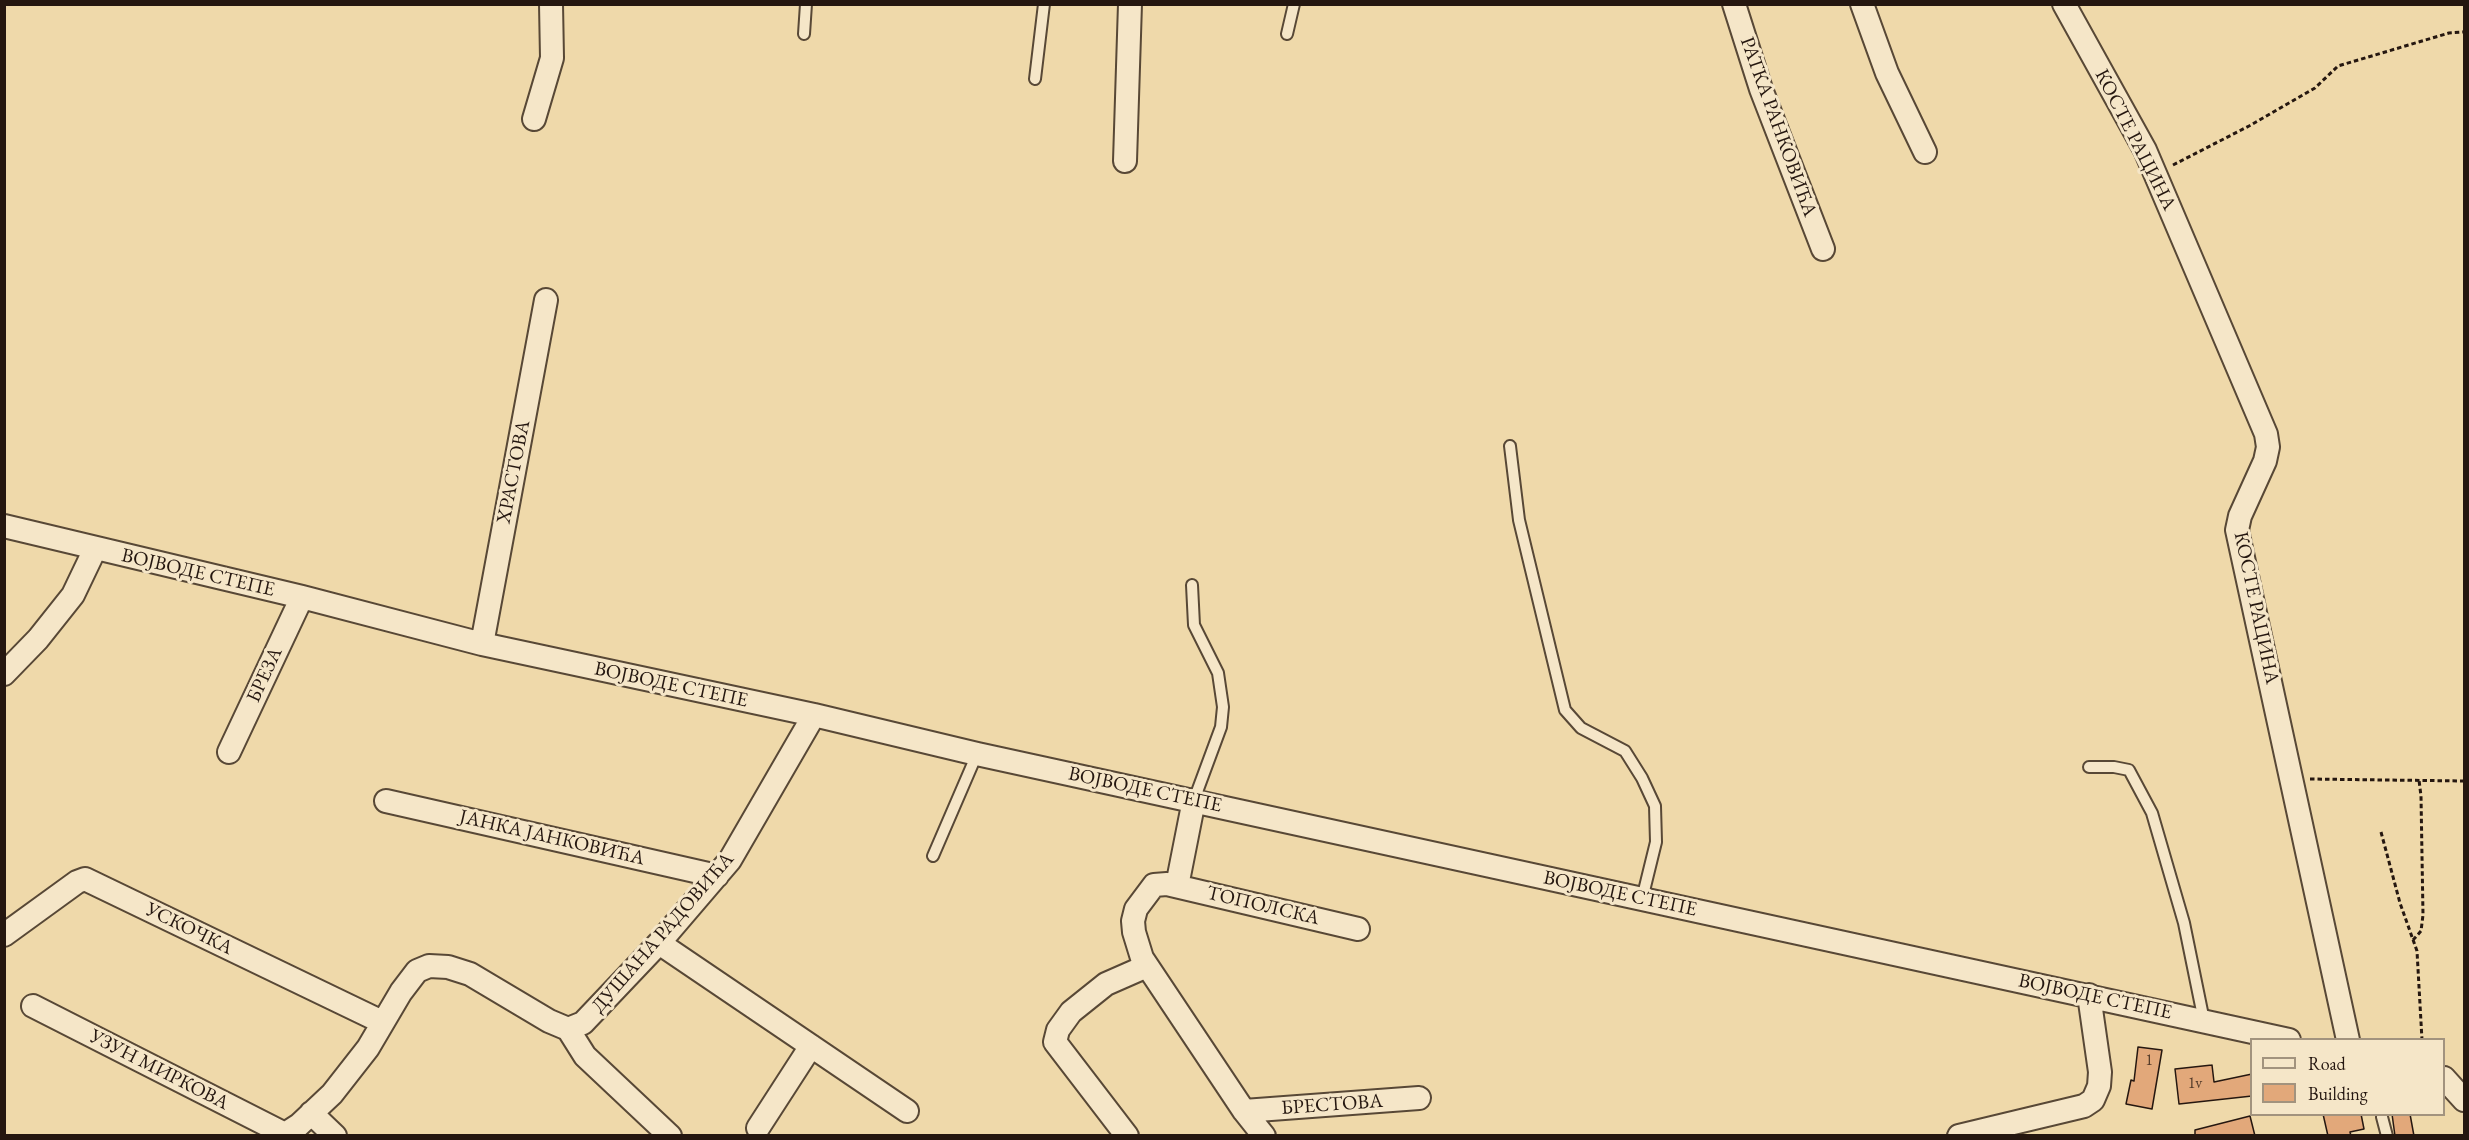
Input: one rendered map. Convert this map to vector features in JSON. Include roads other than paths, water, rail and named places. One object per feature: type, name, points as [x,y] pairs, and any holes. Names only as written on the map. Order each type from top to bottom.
[{"type":"street","points":[[534,119],[552,58],[551,4]]},
{"type":"street","points":[[1125,161],[1130,4]]},
{"type":"street","name":"РАТКА РАНКОВИЋА","points":[[1734,4],[1761,89],[1823,249]]},
{"type":"street","points":[[1862,4],[1887,73],[1925,152]]},
{"type":"street","name":"КОСТЕ РАЦИНА","points":[[2064,4],[2145,150],[2266,434],[2268,447],[2265,461],[2240,516],[2237,530],[2348,1038]]},
{"type":"street","name":"ХРАСТОВА","points":[[482,644],[546,300]]},
{"type":"street","name":"ВОЈВОДЕ СТЕПЕ","points":[[4,526],[302,597],[482,644],[2280,1038]]},
{"type":"street","points":[[4,674],[38,639],[73,595],[95,549]]},
{"type":"street","name":"БРЕЗА","points":[[229,752],[302,597]]},
{"type":"street","name":"ДУШАНА РАДОВИЋА","points":[[568,1029],[577,1027],[590,1017],[659,943],[730,860],[814,715]]},
{"type":"street","points":[[1194,800],[1172,885],[1154,885],[1136,909],[1132,921],[1139,949],[1148,966],[1244,1111],[1264,1136]]},
{"type":"street","name":"ЈАНКА ЈАНКОВИЋА","points":[[386,801],[717,876]]},
{"type":"street","name":"УСКОЧКА","points":[[4,935],[77,882],[85,879],[382,1022]]},
{"type":"street","name":"ТОПОЛСКА","points":[[1172,885],[1358,928]]},
{"type":"street","points":[[659,943],[907,1111]]},
{"type":"street","points":[[284,1135],[332,1094],[368,1048],[382,1022],[417,971],[429,966],[448,967],[470,974],[549,1021],[568,1029],[585,1056],[670,1136]]},
{"type":"street","points":[[1127,1136],[1055,1042],[1058,1030],[1071,1012],[1088,998],[1106,984],[1148,966]]},
{"type":"street","points":[[1959,1136],[2084,1106],[2093,1100],[2100,1086],[2100,1072],[2089,995]]},
{"type":"street","name":"УЗУН МИРКОВА","points":[[33,1006],[284,1135]]},
{"type":"street","points":[[758,1128],[811,1046]]},
{"type":"street","points":[[2445,1077],[2464,1083]]},
{"type":"street","points":[[2445,1078],[2464,1100]]},
{"type":"street","name":"БРЕСТОВА","points":[[1244,1111],[1419,1098]]},
{"type":"street","points":[[311,1113],[335,1136]]},
{"type":"lane","points":[[804,34],[806,4]]},
{"type":"lane","points":[[1035,78],[1044,4]]},
{"type":"lane","points":[[1287,34],[1294,4]]},
{"type":"lane","points":[[1510,446],[1519,519],[1565,710],[1581,728],[1625,751],[1642,778],[1655,806],[1656,842],[1642,899]]},
{"type":"lane","points":[[1192,585],[1194,625],[1218,673],[1223,707],[1221,727],[1194,800]]},
{"type":"lane","points":[[933,856],[977,754]]},
{"type":"lane","points":[[2089,767],[2115,766],[2129,770],[2152,813],[2184,922],[2204,1021]]},
{"type":"lane","points":[[2382,1118],[2387,1136]]}]
